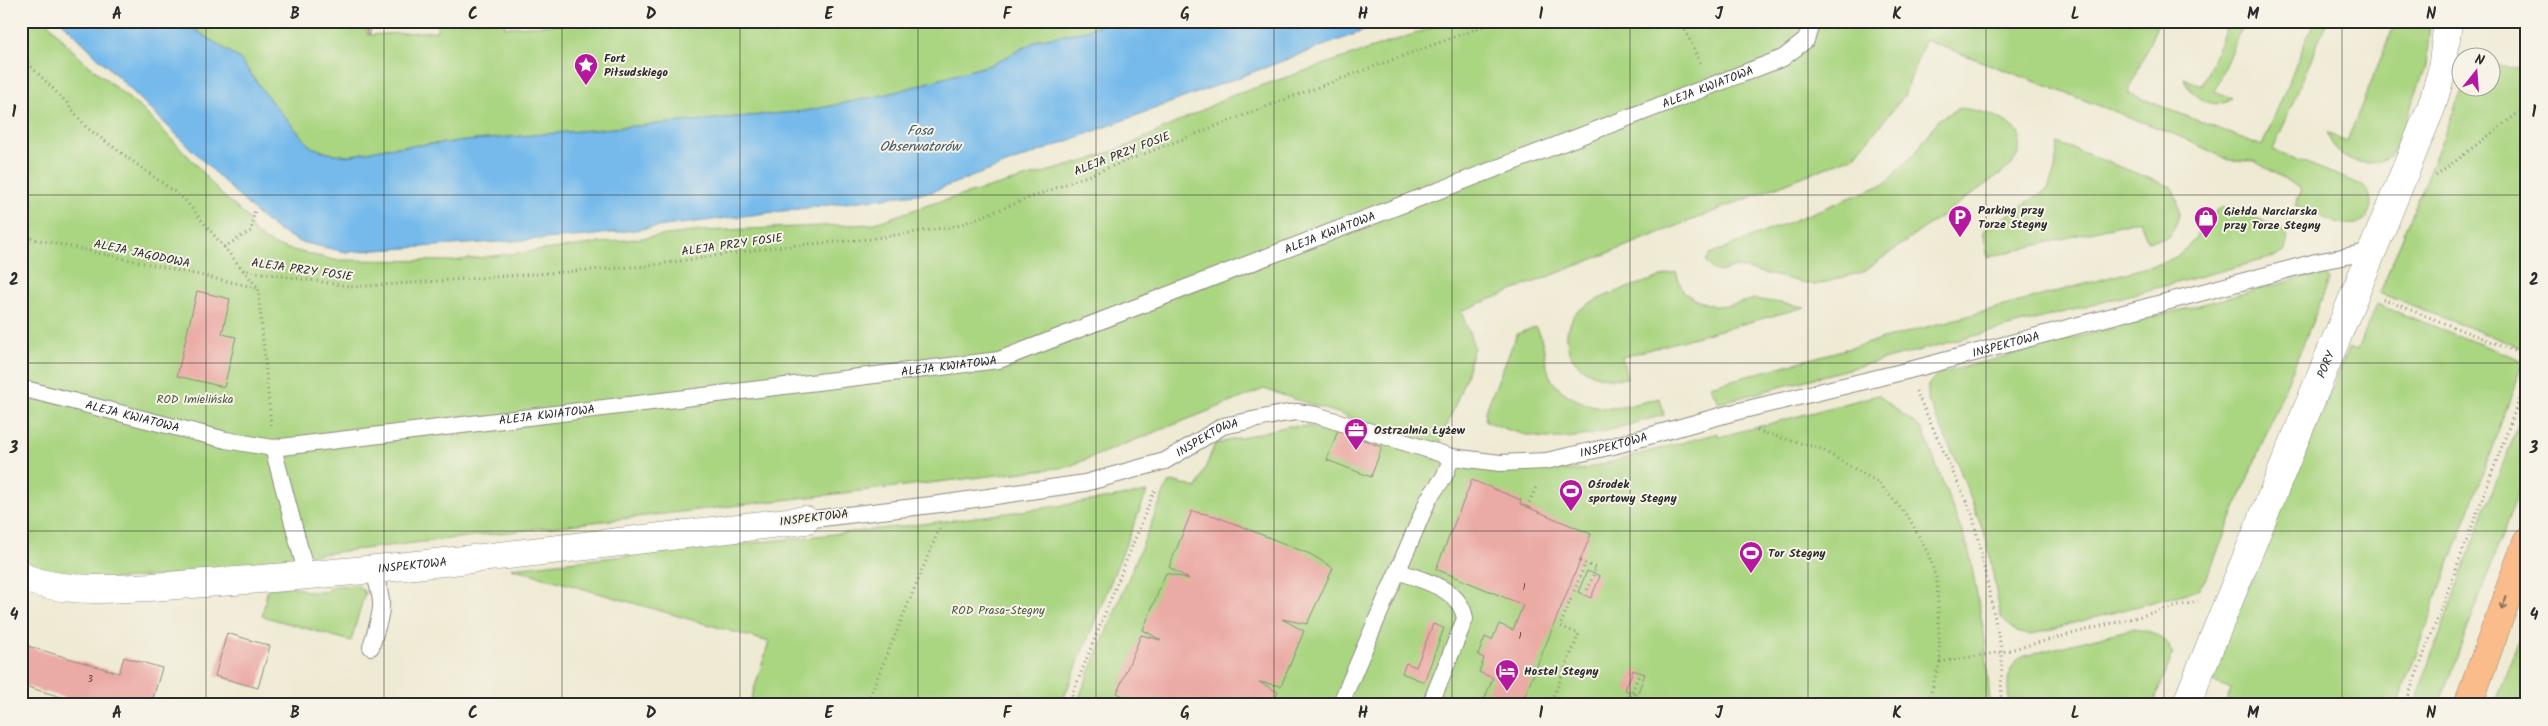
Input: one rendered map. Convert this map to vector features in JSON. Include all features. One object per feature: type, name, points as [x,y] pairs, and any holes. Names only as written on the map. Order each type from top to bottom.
[{"type":"main road","points":[[2468,705],[2527,541]]},
{"type":"street","name":"PORY","points":[[2186,705],[2434,99],[2442,71],[2448,21]]},
{"type":"street","name":"INSPEKTOWA","points":[[21,576],[30,581],[70,589],[307,576],[805,520]]},
{"type":"lane","name":"ALEJA KWIATOWA","points":[[21,388],[226,440],[272,448],[998,360],[1783,58],[1806,40],[1812,21]]},
{"type":"lane","name":"INSPEKTOWA","points":[[805,520],[940,504],[1085,482],[1165,460],[1223,426],[1296,412],[1316,415],[1452,457],[1500,463],[1546,461],[1613,446],[1731,413],[1906,371],[2316,262],[2372,251]]},
{"type":"lane","points":[[272,448],[307,576]]},
{"type":"lane","points":[[1340,705],[1428,498],[1444,477],[1452,457]]},
{"type":"lane","points":[[371,647],[382,607],[382,597],[373,570]]},
{"type":"lane","points":[[1398,571],[1450,593],[1460,602],[1464,611],[1465,619],[1430,705]]},
{"type":"path","name":"ALEJA PRZY FOSIE","points":[[21,56],[67,103],[86,127],[184,199],[243,270],[354,287],[646,266],[776,247],[869,239],[956,226],[1294,96],[1498,21]]},
{"type":"path","points":[[1681,21],[1711,86]]},
{"type":"path","points":[[1684,27],[1688,21]]},
{"type":"path","points":[[2434,176],[2527,106]]},
{"type":"path","points":[[224,248],[251,231],[256,208]]},
{"type":"path","name":"ALEJA JAGODOWA","points":[[21,236],[258,288]]},
{"type":"path","points":[[243,270],[258,288],[272,448]]},
{"type":"path","points":[[2375,296],[2527,356]]},
{"type":"path","points":[[1906,371],[1936,432],[1973,516],[2002,652],[2001,705]]},
{"type":"path","points":[[2405,705],[2527,379]]},
{"type":"path","points":[[1749,429],[1819,448],[1879,483],[1908,518],[1928,553],[1937,581],[1940,662],[1926,705]]},
{"type":"path","points":[[1068,705],[1150,505],[1165,460]]},
{"type":"path","points":[[866,705],[942,522]]},
{"type":"path","points":[[1580,561],[1596,568],[1586,593]]},
{"type":"path","points":[[1550,705],[1579,634],[1560,626],[1585,564]]},
{"type":"path","points":[[1940,662],[2002,652],[2201,601]]},
{"type":"path","points":[[1626,705],[1639,674]]},
{"type":"green space","name":"ROD Imielińska","points":[[21,21],[46,21],[78,56],[144,111],[192,160],[220,193],[248,218],[254,233],[276,246],[334,260],[452,261],[700,231],[872,224],[931,204],[1089,160],[1130,145],[1231,96],[1452,21],[2159,21],[2128,93],[2262,146],[2314,21],[2327,21],[2273,150],[2362,185],[2370,196],[2371,205],[2365,219],[2357,223],[2348,224],[2325,218],[2295,205],[2302,189],[2254,161],[2229,160],[2174,134],[1925,40],[1904,96],[1855,156],[1461,311],[1474,346],[1466,377],[1439,446],[1264,389],[1067,467],[294,557],[290,566],[79,582],[21,563]]},
{"type":"green space","name":"Fort Piłsudskiego","points":[[182,21],[366,21],[367,35],[437,31],[437,21],[505,21],[505,27],[507,27],[574,24],[576,21],[1112,21],[1081,32],[1040,39],[993,64],[888,94],[806,111],[386,148],[348,156],[328,153],[311,147],[270,100],[240,59]]},
{"type":"green space","points":[[2229,21],[2244,21],[2214,91],[2232,98],[2218,104],[2211,103],[2197,96],[2187,85],[2184,78],[2202,86]]},
{"type":"green space","points":[[2396,21],[2430,21],[2426,66],[2394,152],[2385,159],[2376,162],[2356,161],[2338,151],[2327,133],[2347,141]]},
{"type":"green space","points":[[2527,65],[2527,350],[2380,293],[2459,98],[2500,98],[2500,66],[2508,68]]},
{"type":"green space","points":[[1960,108],[1992,115],[2013,127],[2020,133],[2019,153],[2011,166],[1863,272],[1815,285],[1736,267],[1720,272],[1713,270],[1706,261],[1710,254],[1884,184],[1916,152],[1939,119]]},
{"type":"green space","points":[[2058,143],[2172,187],[2178,202],[2179,213],[2169,237],[2147,241],[2140,220],[1988,257],[1983,231],[2048,189],[2055,170]]},
{"type":"green space","points":[[2223,207],[2281,228],[2288,238],[2285,251],[2278,256],[1719,403],[1710,386],[2162,263],[2176,257],[2186,249],[2211,216]]},
{"type":"green space","points":[[1676,272],[1683,292],[1696,300],[1714,306],[1732,305],[1755,299],[1805,307],[1622,357],[1627,378],[1609,378],[1592,374],[1577,364],[1568,348],[1567,336],[1568,329],[1577,312],[1610,294]]},
{"type":"green space","points":[[2317,274],[2324,274],[2330,279],[2207,577],[2198,590],[2029,635],[2016,632],[2001,618],[1987,542],[1957,462],[1928,400],[1928,385],[1938,374]]},
{"type":"green space","points":[[2376,304],[2524,361],[2397,705],[2225,705],[2231,689],[2209,680],[2349,347],[2358,350]]},
{"type":"green space","points":[[1535,327],[1543,344],[1549,374],[1565,393],[1581,402],[1606,408],[1626,406],[1660,398],[1664,415],[1608,431],[1564,438],[1542,438],[1526,435],[1486,421],[1485,412],[1517,334]]},
{"type":"green space","name":"Ośrodek sportowy Stegny","points":[[1878,395],[1923,430],[1969,551],[1985,639],[1990,705],[1076,705],[1168,483],[1176,482],[1197,488],[1215,444],[1288,426],[1313,427],[1338,430],[1452,457],[1577,471],[1718,433],[1719,437]]},
{"type":"green space","points":[[2527,404],[2527,468],[2439,705],[2414,705],[2485,509]]},
{"type":"green space","name":"ROD Prasa-Stegny","points":[[1147,492],[1061,705],[749,705],[769,642],[511,568],[910,525]]},
{"type":"green space","points":[[357,585],[365,592],[351,641],[262,616],[268,588],[292,586],[309,592],[325,592],[335,586]]},
{"type":"green space","points":[[2527,617],[2527,705],[2495,705]]},
{"type":"green space","points":[[2132,629],[2147,631],[2162,638],[2173,655],[2152,705],[2009,705],[2008,683],[2010,671],[2024,656]]},
{"type":"water","name":"Fosa Obserwatorów","points":[[61,21],[182,21],[240,59],[270,100],[311,147],[328,153],[348,156],[386,148],[806,111],[888,94],[993,64],[1040,39],[1081,32],[1112,21],[1390,21],[931,192],[587,236],[346,252],[300,242],[279,231],[259,216]]},
{"type":"building","points":[[366,21],[397,21],[397,23],[369,24],[369,35],[367,35]]},
{"type":"building","points":[[197,291],[230,299],[222,334],[236,337],[224,387],[177,376]]},
{"type":"building","points":[[1338,430],[1382,447],[1371,477],[1327,460]]},
{"type":"building","points":[[1472,480],[1521,500],[1520,504],[1591,534],[1521,705],[1482,705],[1493,678],[1479,672],[1484,658],[1478,655],[1485,637],[1492,640],[1499,624],[1513,630],[1523,605],[1436,569]]},
{"type":"building","points":[[1192,511],[1215,516],[1310,554],[1333,568],[1307,624],[1282,619],[1304,631],[1281,686],[1259,682],[1278,692],[1272,705],[1140,705],[1117,693],[1141,635],[1161,640],[1143,630],[1166,573],[1189,579],[1169,567]]},
{"type":"building","points":[[1587,571],[1600,576],[1591,598],[1578,592]]},
{"type":"building","points":[[1433,624],[1444,628],[1424,682],[1402,673],[1406,663],[1416,667]]},
{"type":"building","points":[[227,633],[270,646],[258,688],[215,676]]},
{"type":"building","points":[[24,645],[119,673],[124,657],[162,668],[151,705],[88,705],[21,685],[21,656]]},
{"type":"building","points":[[1633,670],[1645,674],[1637,695],[1625,690]]},
{"type":"place","name":"Fort Piłsudskiego","points":[[586,86]]},
{"type":"place","name":"Parking przy Torze Stegny","points":[[1960,238]]},
{"type":"place","name":"Giełda Narciarska przy Torze Stegny","points":[[2206,239]]},
{"type":"place","name":"Ostrzalnia Łyżew","points":[[1356,451]]},
{"type":"place","name":"Ośrodek sportowy Stegny","points":[[1571,512]]},
{"type":"place","name":"Tor Stegny","points":[[1751,574]]},
{"type":"place","name":"Hostel Stegny","points":[[1507,692]]}]
